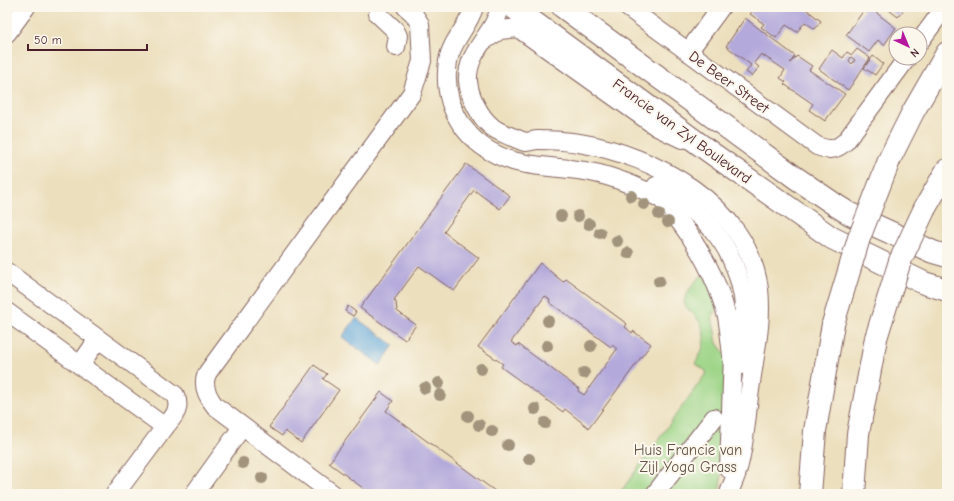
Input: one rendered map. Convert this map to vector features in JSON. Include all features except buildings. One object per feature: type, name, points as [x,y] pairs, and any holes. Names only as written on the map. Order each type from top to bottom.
[{"type":"main road","name":"Francie van Zyl Boulevard","points":[[513,7],[710,152],[832,238],[924,283],[947,290]]},
{"type":"main road","name":"Francie van Zyl Boulevard","points":[[563,7],[796,178],[837,206],[850,214],[947,256]]},
{"type":"main road","points":[[810,494],[815,430],[833,324],[859,238],[890,158],[913,112],[947,53]]},
{"type":"main road","points":[[854,494],[858,434],[876,338],[900,261],[925,208],[947,170]]},
{"type":"street","points":[[7,33],[26,7]]},
{"type":"street","points":[[333,494],[242,427],[210,400],[205,388],[206,375],[412,93],[422,61],[420,24],[413,13],[406,7],[373,10]]},
{"type":"street","points":[[474,7],[448,61],[448,81],[450,98],[456,118],[481,146],[513,161],[591,172],[626,183],[679,210],[694,223],[716,256],[724,274],[734,319],[728,461],[729,493]]},
{"type":"street","points":[[481,146],[476,130],[462,106],[459,93],[458,66],[472,34],[490,7]]},
{"type":"street","points":[[500,7],[494,26],[480,43],[471,60],[468,80],[474,101],[491,126],[525,142],[537,140],[580,144],[613,152],[663,171],[690,186],[706,199],[724,215],[743,242],[759,287],[761,311],[758,348],[738,471],[729,493]]},
{"type":"street","name":"De Beer Street","points":[[627,7],[817,146],[826,150],[834,150],[846,141],[901,66]]},
{"type":"street","points":[[688,52],[721,7]]},
{"type":"street","points":[[928,30],[945,7]]},
{"type":"street","points":[[373,10],[395,30],[398,36],[396,47]]},
{"type":"street","points":[[480,43],[500,30],[518,28],[657,127],[710,152]]},
{"type":"street","points":[[7,272],[176,396],[178,410],[115,494]]},
{"type":"street","points":[[7,312],[165,427]]},
{"type":"street","points":[[80,365],[98,339]]},
{"type":"street","points":[[655,494],[714,418]]},
{"type":"street","points":[[194,494],[242,427]]},
{"type":"green space","name":"Huis Francie van Zijl Yoga Grass","points":[[705,276],[718,306],[712,316],[717,343],[727,357],[725,449],[719,494],[619,494],[707,372],[695,363],[703,347],[703,329],[697,318],[688,310],[684,303],[686,294],[699,277]]},
{"type":"water","points":[[356,318],[394,345],[380,365],[342,337]]}]
